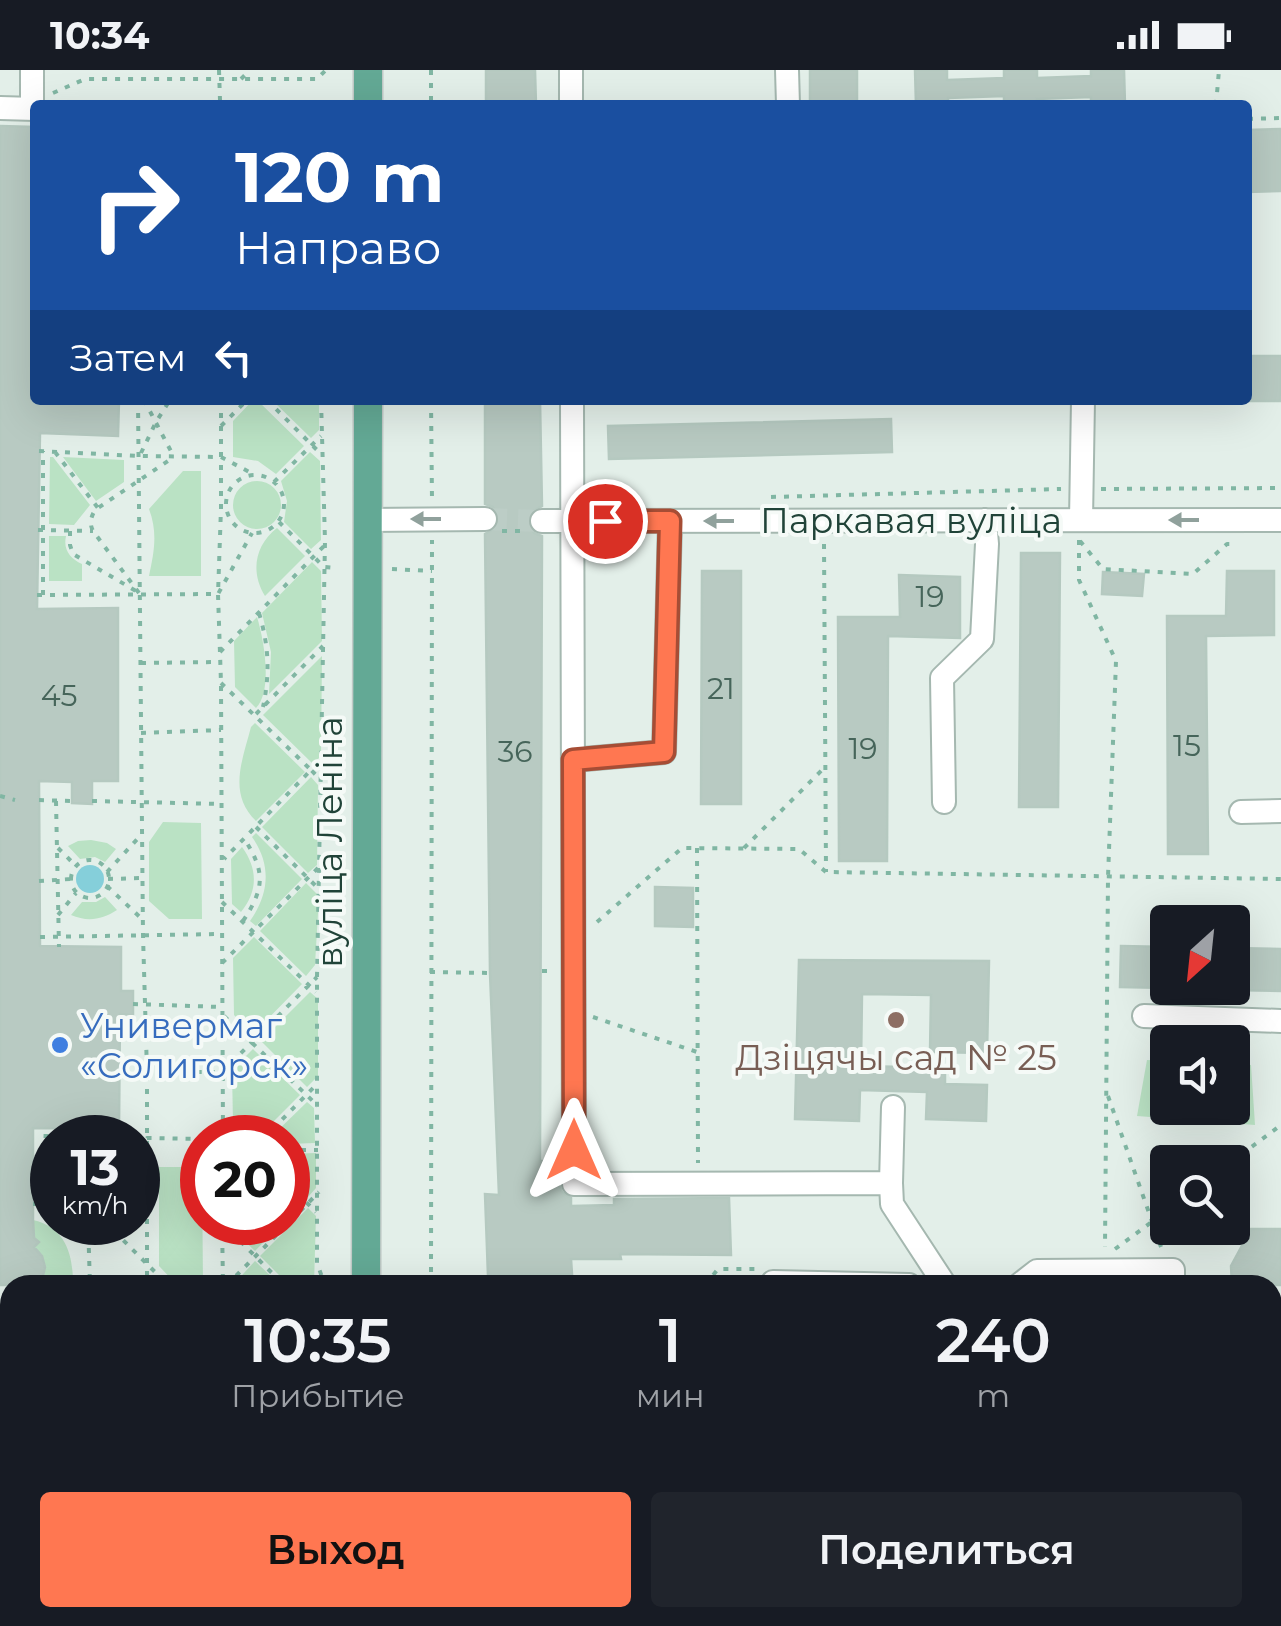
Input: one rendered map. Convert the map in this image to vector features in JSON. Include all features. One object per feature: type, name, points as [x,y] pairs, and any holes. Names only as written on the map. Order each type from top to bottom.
[{"type":"main road","points":[[368,70],[368,100]]},
{"type":"main road","name":"вуліца Леніна","points":[[366,1275],[368,405]]},
{"type":"street","points":[[32,70],[37,100]]},
{"type":"street","points":[[571,70],[571,100]]},
{"type":"street","points":[[788,70],[788,100]]},
{"type":"street","points":[[0,108],[30,104]]},
{"type":"street","points":[[572,405],[574,1184],[892,1183]]},
{"type":"street","points":[[1081,520],[1083,405]]},
{"type":"street","points":[[368,520],[485,520]]},
{"type":"street","points":[[944,802],[942,678],[982,638],[985,520]]},
{"type":"street","name":"Паркавая вуліца","points":[[542,521],[1281,520]]},
{"type":"street","points":[[573,760],[664,752],[670,521]]},
{"type":"street","points":[[1241,812],[1281,811]]},
{"type":"street","points":[[1144,1016],[1281,1022]]},
{"type":"street","points":[[892,1107],[892,1204],[938,1275]]},
{"type":"street","points":[[1032,1275],[1037,1271],[1114,1275]]},
{"type":"path","points":[[219,70],[220,100]]},
{"type":"path","points":[[241,79],[250,70]]},
{"type":"path","points":[[42,100],[85,79],[317,79],[326,70]]},
{"type":"path","points":[[431,70],[431,100]]},
{"type":"path","points":[[1216,100],[1219,70]]},
{"type":"path","points":[[1252,119],[1281,118]]},
{"type":"path","points":[[141,405],[140,664],[147,1115]]},
{"type":"path","points":[[144,405],[174,457]]},
{"type":"path","points":[[139,456],[167,405]]},
{"type":"path","points":[[221,405],[224,508],[218,594],[222,683],[222,1115]]},
{"type":"path","points":[[221,426],[242,405]]},
{"type":"path","points":[[272,405],[320,453]]},
{"type":"path","points":[[320,1275],[317,1263],[317,977],[324,567],[321,405]]},
{"type":"path","points":[[430,1275],[432,405]]},
{"type":"path","points":[[274,482],[321,436]]},
{"type":"path","points":[[218,594],[40,595],[41,451],[221,457],[274,482],[280,489],[285,505],[279,522],[267,531],[252,533],[235,525],[224,508],[237,482],[255,475]]},
{"type":"path","points":[[54,451],[98,508]]},
{"type":"path","points":[[140,594],[90,522],[98,508],[174,457]]},
{"type":"path","points":[[768,497],[1082,488],[1281,488]]},
{"type":"path","points":[[279,522],[324,567],[336,568]]},
{"type":"path","points":[[40,531],[93,531]]},
{"type":"path","points":[[70,531],[73,554],[140,594]]},
{"type":"path","points":[[218,594],[252,533]]},
{"type":"path","points":[[1105,1256],[1108,876],[1116,661],[1079,580],[1079,540],[1103,569],[1192,574],[1227,544],[1245,544]]},
{"type":"path","points":[[824,544],[826,872]]},
{"type":"path","points":[[220,652],[324,545]]},
{"type":"path","points":[[392,570],[432,570]]},
{"type":"path","points":[[259,612],[268,650],[263,707]]},
{"type":"path","points":[[255,715],[323,646]]},
{"type":"path","points":[[140,664],[220,662]]},
{"type":"path","points":[[222,683],[321,780]]},
{"type":"path","points":[[141,733],[222,730]]},
{"type":"path","points":[[222,862],[321,761]]},
{"type":"path","points":[[744,848],[825,767]]},
{"type":"path","points":[[39,800],[72,800]]},
{"type":"path","points":[[56,801],[60,947]]},
{"type":"path","points":[[92,801],[222,804]]},
{"type":"path","points":[[256,827],[319,889]]},
{"type":"path","points":[[107,872],[142,833]]},
{"type":"path","points":[[243,922],[254,905],[261,873],[256,856],[244,839]]},
{"type":"path","points":[[56,847],[76,866]]},
{"type":"path","points":[[573,942],[682,848],[799,849],[826,872],[1281,880]]},
{"type":"path","points":[[697,848],[698,1184]]},
{"type":"path","points":[[143,878],[108,882],[97,896],[82,897],[71,880],[76,866],[89,860],[102,866],[108,882],[143,920]]},
{"type":"path","points":[[222,963],[320,867]]},
{"type":"path","points":[[40,882],[71,880]]},
{"type":"path","points":[[58,915],[76,893]]},
{"type":"path","points":[[222,902],[318,994]]},
{"type":"path","points":[[40,936],[222,934]]},
{"type":"path","points":[[430,972],[490,973]]},
{"type":"path","points":[[119,1076],[222,1072],[317,977]]},
{"type":"path","points":[[133,1004],[222,1007]]},
{"type":"path","points":[[573,1011],[698,1052]]},
{"type":"path","points":[[222,1014],[318,1106]]},
{"type":"path","points":[[286,1115],[318,1083]]},
{"type":"path","points":[[1106,1092],[1170,1275]]},
{"type":"path","points":[[1250,1147],[1281,1125]]},
{"type":"path","points":[[310,1150],[318,1150]]},
{"type":"path","points":[[310,1200],[319,1192]]},
{"type":"path","points":[[310,1206],[318,1214]]},
{"type":"path","points":[[89,1245],[90,1275]]},
{"type":"path","points":[[128,1245],[158,1275]]},
{"type":"path","points":[[146,1245],[147,1275]]},
{"type":"path","points":[[223,1245],[225,1275]]},
{"type":"path","points":[[244,1245],[274,1275]]},
{"type":"path","points":[[235,1275],[266,1245]]},
{"type":"path","points":[[713,1275],[718,1269]]},
{"type":"green space","points":[[248,405],[262,405],[304,446],[276,474],[258,461],[233,457],[233,421]]},
{"type":"green space","points":[[277,405],[319,405],[319,430],[311,438]]},
{"type":"green space","points":[[310,452],[320,461],[321,540],[311,549],[284,522],[287,501],[281,481]]},
{"type":"green space","points":[[50,457],[90,505],[74,525],[49,524]]},
{"type":"green space","points":[[63,457],[124,460],[124,482],[96,501]]},
{"type":"green space","points":[[183,471],[201,471],[201,576],[149,576],[154,534],[149,509]]},
{"type":"green space","points":[[257,481],[274,488],[281,505],[274,522],[257,529],[240,522],[233,505],[240,488]]},
{"type":"green space","points":[[277,528],[305,556],[265,596],[257,578],[257,559],[264,542]]},
{"type":"green space","points":[[49,536],[66,536],[68,553],[82,564],[82,581],[49,581]]},
{"type":"green space","points":[[312,562],[321,571],[322,641],[269,694],[271,652],[262,613]]},
{"type":"green space","points":[[257,617],[266,677],[256,708],[235,687],[234,641]]},
{"type":"green space","points":[[322,656],[321,756],[313,764],[263,715]]},
{"type":"green space","points":[[255,723],[305,772],[256,821],[247,811],[240,788],[244,752]]},
{"type":"green space","points":[[311,777],[318,785],[317,865],[308,873],[262,827]]},
{"type":"green space","points":[[163,822],[201,823],[202,919],[169,919],[149,901],[149,842]]},
{"type":"green space","points":[[256,833],[302,879],[256,926],[250,921],[266,879],[263,858],[252,837]]},
{"type":"green space","points":[[91,840],[116,849],[105,862],[95,857],[80,859],[68,846]]},
{"type":"green space","points":[[242,847],[254,880],[251,896],[241,912],[232,904],[231,859]]},
{"type":"green space","points":[[306,883],[319,896],[315,965],[306,976],[260,931]]},
{"type":"green space","points":[[105,897],[117,910],[94,919],[71,915],[82,902]]},
{"type":"green space","points":[[254,937],[302,984],[253,1034],[234,1015],[233,958]]},
{"type":"green space","points":[[310,992],[318,999],[318,1076],[307,1087],[261,1041]]},
{"type":"green space","points":[[253,1049],[300,1095],[280,1115],[233,1115],[232,1070]]},
{"type":"green space","points":[[1147,1060],[1150,1060],[1150,1117],[1137,1116]]},
{"type":"green space","points":[[1250,1065],[1251,1065],[1255,1125],[1250,1125]]},
{"type":"green space","points":[[307,1102],[314,1108],[315,1143],[310,1143],[310,1115],[294,1115]]},
{"type":"green space","points":[[310,1153],[316,1153],[316,1188],[310,1195]]},
{"type":"green space","points":[[160,1167],[180,1167],[180,1245],[203,1245],[203,1275],[168,1275],[159,1266]]},
{"type":"green space","points":[[310,1210],[316,1216],[314,1275],[279,1275],[260,1256],[271,1245],[310,1245]]},
{"type":"green space","points":[[66,1245],[72,1275],[44,1275],[44,1264],[34,1248]]},
{"type":"green space","points":[[255,1261],[270,1275],[242,1275]]},
{"type":"water","points":[[90,865],[100,869],[104,879],[100,889],[90,893],[80,889],[76,879],[80,869]]},
{"type":"building","points":[[486,70],[535,70],[536,100],[486,100]]},
{"type":"building","points":[[810,70],[857,70],[857,100],[810,100]]},
{"type":"building","points":[[915,70],[947,70],[947,80],[1004,78],[1004,70],[1037,70],[1037,78],[1091,76],[1091,70],[1124,70],[1125,100],[1004,100],[1004,96],[916,100]]},
{"type":"building","points":[[0,126],[30,127],[30,405],[119,405],[118,436],[40,433],[37,609],[118,608],[118,781],[92,781],[92,804],[72,803],[72,782],[39,781],[40,946],[121,947],[121,991],[133,991],[133,1015],[120,1014],[119,1115],[30,1115],[30,1245],[36,1245],[42,1256],[43,1275],[0,1275]]},
{"type":"building","points":[[1281,129],[1281,191],[1252,192],[1252,130]]},
{"type":"building","points":[[1252,356],[1281,356],[1281,401],[1252,401]]},
{"type":"building","points":[[485,405],[540,405],[542,506],[530,513],[527,522],[534,533],[542,536],[540,1161],[559,1161],[559,1185],[571,1198],[571,1206],[614,1205],[614,1199],[729,1198],[731,1255],[620,1254],[621,1259],[571,1259],[572,1274],[488,1275],[485,1194],[499,1195],[490,973],[485,534],[497,527],[500,518],[493,507],[485,504]]},
{"type":"building","points":[[891,419],[892,452],[609,459],[608,426]]},
{"type":"building","points":[[1021,553],[1060,553],[1058,807],[1019,807]]},
{"type":"building","points":[[702,571],[741,571],[741,804],[701,804]]},
{"type":"building","points":[[1227,571],[1274,571],[1274,635],[1206,636],[1208,854],[1168,854],[1167,616],[1226,616]]},
{"type":"building","points":[[1103,572],[1144,574],[1142,596],[1102,594]]},
{"type":"building","points":[[899,575],[960,577],[960,638],[888,636],[887,861],[839,861],[838,617],[900,617]]},
{"type":"building","points":[[655,887],[693,888],[693,927],[655,926]]},
{"type":"building","points":[[1121,946],[1150,947],[1150,988],[1120,987]]},
{"type":"building","points":[[1250,948],[1281,949],[1281,991],[1250,990]]},
{"type":"building","points":[[799,960],[989,961],[987,1053],[930,1052],[931,995],[862,994],[861,1066],[945,1068],[945,1084],[987,1085],[986,1121],[926,1119],[927,1092],[860,1090],[859,1121],[795,1119]]},
{"type":"building","points":[[1251,1229],[1281,1229],[1281,1275],[1231,1275],[1231,1266],[1242,1245],[1250,1245]]},
{"type":"tunnel","points":[[485,519],[542,521]]},
{"type":"place","name":"Дзіцячы сад № 25","points":[[896,1020]]},
{"type":"place","name":"Универмаг «Солигорск»","points":[[60,1045]]},
{"type":"route","points":[[574,1150],[573,760],[664,752],[670,521],[605,521]]}]
